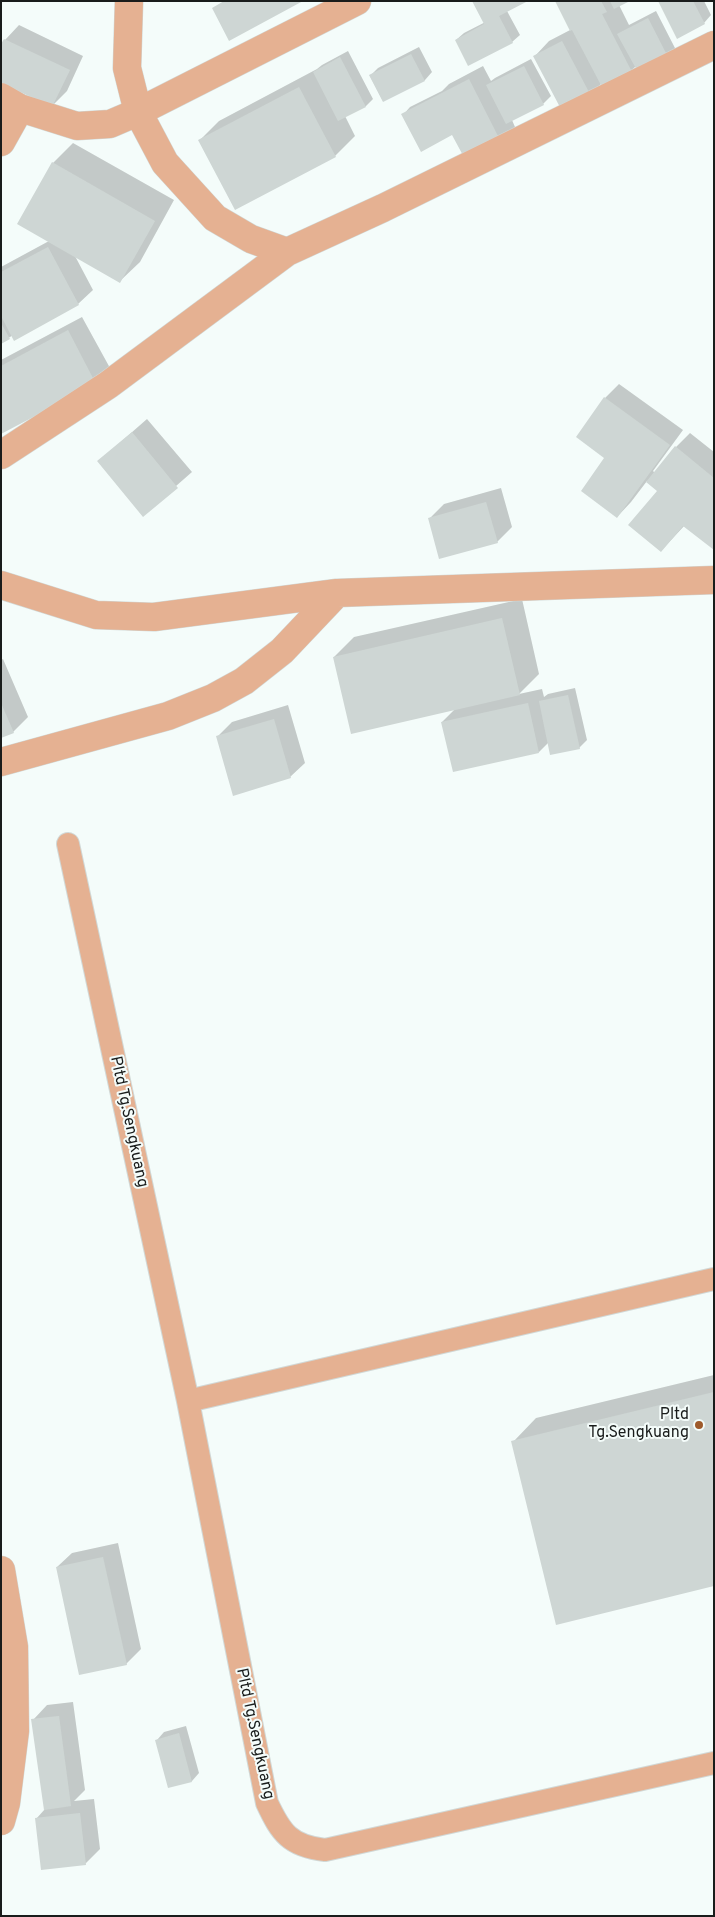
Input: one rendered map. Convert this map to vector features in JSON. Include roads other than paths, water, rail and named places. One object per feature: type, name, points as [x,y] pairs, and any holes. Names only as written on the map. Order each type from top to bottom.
[{"type":"street","points":[[129,1],[127,68],[138,112],[165,163],[215,218],[251,239],[287,252]]},
{"type":"street","points":[[1,142],[10,102],[77,126],[110,124],[138,112],[357,1]]},
{"type":"street","points":[[1,455],[108,385],[287,252],[383,208],[714,45]]},
{"type":"street","points":[[1,585],[96,615],[154,617],[337,593],[714,580]]},
{"type":"street","points":[[1,762],[168,716],[213,698],[244,681],[282,651],[337,593]]},
{"type":"street","points":[[1,1570],[14,1646],[15,1731],[6,1803],[1,1821]]},
{"type":"lane","name":"Pltd Tg.Sengkuang","points":[[68,844],[188,1401],[267,1802],[277,1825],[290,1840],[308,1848],[325,1850],[714,1763]]},
{"type":"lane","points":[[188,1401],[714,1279]]},
{"type":"place","name":"Pltd Tg.Sengkuang","points":[[699,1425]]}]
